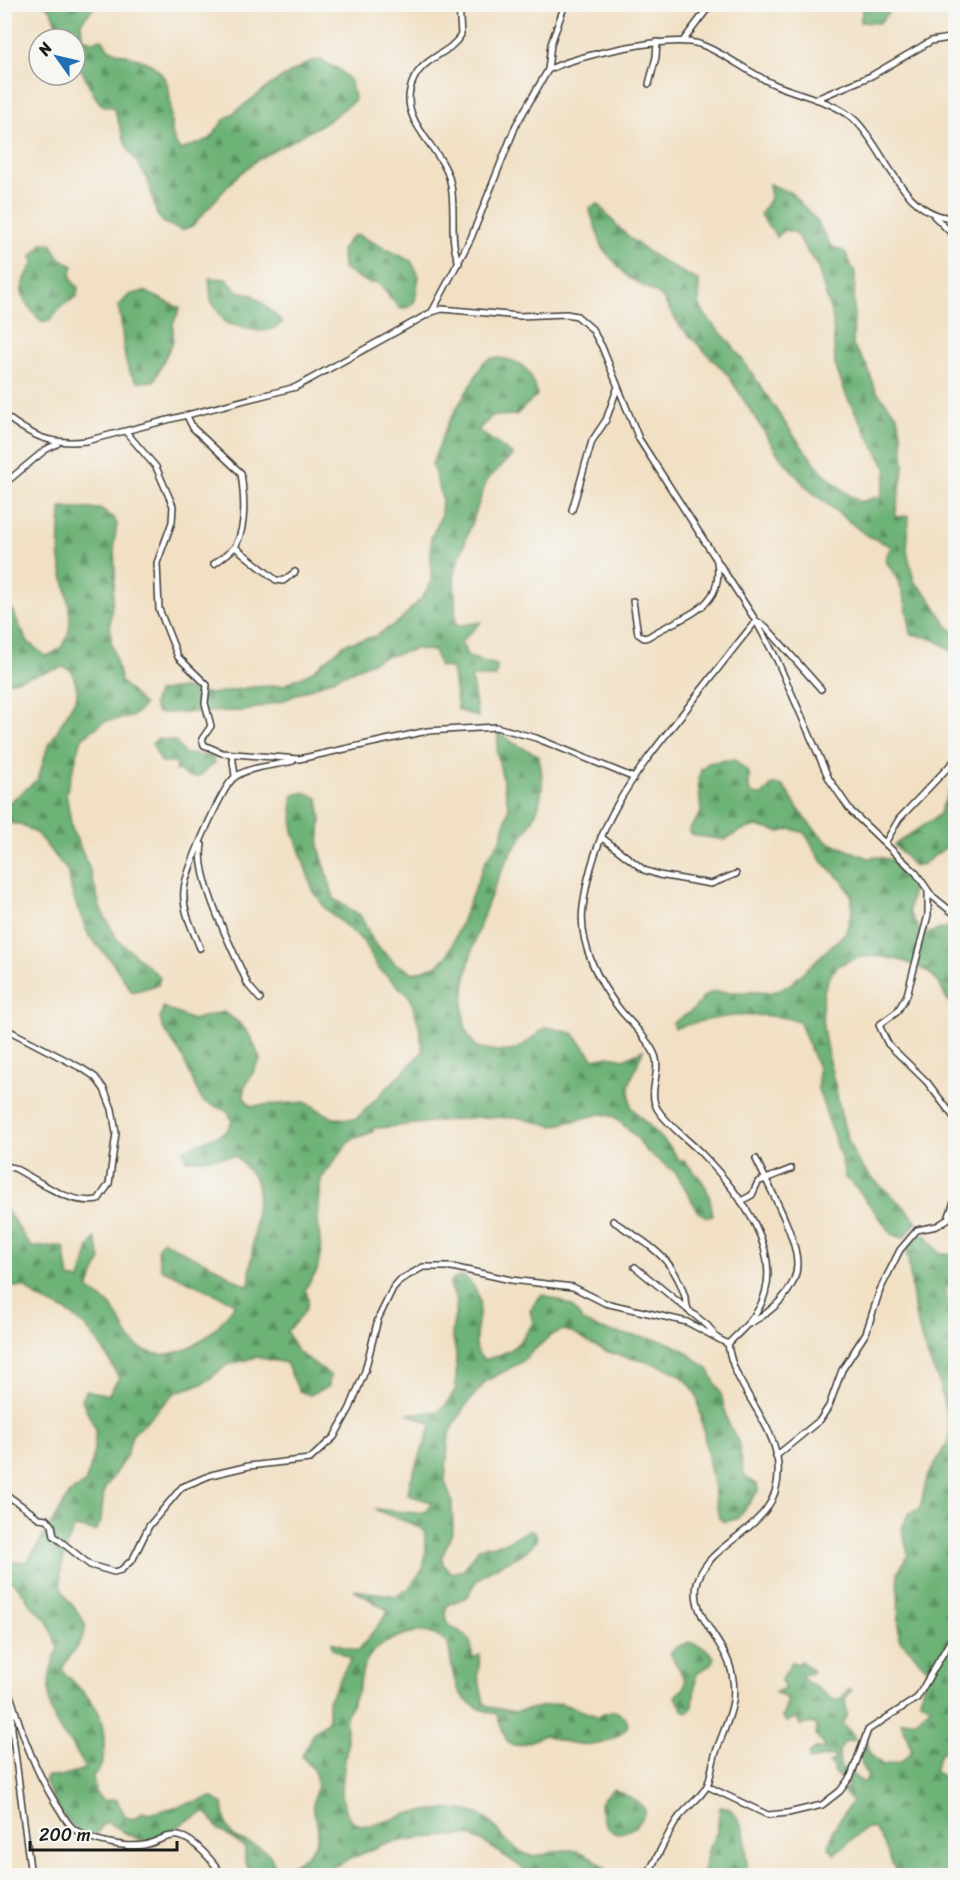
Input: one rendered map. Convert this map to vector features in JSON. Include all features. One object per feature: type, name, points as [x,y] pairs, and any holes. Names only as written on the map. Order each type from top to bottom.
[{"type":"street","points":[[459,4],[461,35],[456,44],[428,60],[418,73],[410,90],[410,105],[418,125],[444,165],[450,181],[455,250],[459,263]]},
{"type":"street","points":[[432,312],[459,263],[516,125],[548,70],[551,44],[565,4]]},
{"type":"street","points":[[683,41],[711,4]]},
{"type":"street","points":[[816,99],[871,76],[931,41],[956,37]]},
{"type":"street","points":[[548,70],[568,62],[657,42],[683,41],[702,45],[773,84],[816,99],[855,121],[903,187],[956,238]]},
{"type":"street","points":[[649,84],[657,42]]},
{"type":"street","points":[[933,215],[956,218]]},
{"type":"street","points":[[4,484],[45,450],[57,444],[86,441],[126,432],[281,392],[308,382],[432,312],[457,309],[519,316],[552,313],[577,316],[592,329],[602,347],[639,439],[756,621],[777,660],[829,779],[851,811],[916,873],[928,892],[956,915]]},
{"type":"street","points":[[572,510],[592,441],[606,420],[617,389]]},
{"type":"street","points":[[4,415],[36,435],[57,444]]},
{"type":"street","points":[[187,416],[193,428],[241,473],[244,500],[242,522],[235,547],[214,564]]},
{"type":"street","points":[[126,432],[156,467],[173,506],[172,522],[157,563],[159,609],[178,657],[207,685],[206,703],[211,726],[202,739],[204,746],[232,754],[299,759]]},
{"type":"street","points":[[235,547],[276,580],[283,581],[295,572]]},
{"type":"street","points":[[633,601],[638,634],[644,638],[648,637],[689,615],[711,599],[717,582],[717,561]]},
{"type":"street","points":[[756,621],[766,627],[821,689]]},
{"type":"street","points":[[728,1344],[757,1312],[763,1299],[767,1274],[762,1239],[751,1215],[741,1201],[705,1157],[658,1111],[653,1098],[655,1056],[610,997],[592,959],[584,933],[582,908],[601,837],[610,814],[632,777],[756,621]]},
{"type":"street","points":[[200,948],[186,914],[183,892],[191,858],[202,841],[220,798],[235,776],[250,770],[427,731],[496,727],[536,738],[632,777]]},
{"type":"street","points":[[232,754],[235,776]]},
{"type":"street","points":[[885,843],[899,819],[956,759]]},
{"type":"street","points":[[601,837],[644,870],[659,875],[711,884],[736,874]]},
{"type":"street","points":[[202,841],[199,857],[204,879],[248,985],[260,999]]},
{"type":"street","points":[[928,892],[928,915],[907,995],[897,1012],[879,1025],[888,1044],[927,1083],[956,1120]]},
{"type":"street","points":[[4,1028],[95,1077],[112,1109],[116,1133],[112,1171],[105,1193],[98,1200],[85,1202],[73,1200],[14,1168],[4,1166]]},
{"type":"street","points":[[745,1326],[773,1310],[784,1296],[797,1264],[782,1213],[756,1159]]},
{"type":"street","points":[[741,1201],[749,1198],[755,1185],[791,1168]]},
{"type":"street","points":[[776,1456],[820,1420],[842,1370],[866,1333],[880,1290],[900,1250],[916,1230],[937,1226],[948,1219],[956,1197]]},
{"type":"street","points":[[613,1221],[667,1260],[680,1279],[688,1310]]},
{"type":"street","points":[[635,1266],[708,1326],[716,1338]]},
{"type":"street","points":[[4,1493],[39,1518],[47,1519],[52,1525],[54,1536],[90,1565],[104,1571],[121,1570],[133,1559],[157,1515],[182,1487],[211,1475],[249,1466],[305,1461],[334,1437],[358,1391],[378,1319],[393,1288],[400,1280],[423,1267],[452,1267],[511,1280],[573,1287],[605,1303],[687,1322],[728,1344]]},
{"type":"street","points":[[646,1875],[660,1855],[677,1820],[707,1786],[716,1754],[731,1717],[734,1681],[725,1653],[701,1613],[697,1584],[702,1569],[748,1530],[764,1512],[774,1493],[777,1481],[776,1456],[771,1440],[734,1371],[728,1344]]},
{"type":"street","points":[[707,1786],[768,1815],[788,1814],[822,1805],[840,1791],[851,1776],[868,1730],[917,1698],[956,1631]]},
{"type":"street","points":[[4,1674],[38,1773],[75,1831],[132,1846],[144,1845],[165,1837],[180,1836],[192,1843],[223,1875]]},
{"type":"street","points":[[12,1698],[12,1729],[31,1875]]},
{"type":"green space","points":[[864,4],[896,5],[879,23],[860,22]]},
{"type":"green space","points":[[45,5],[96,5],[81,22],[81,27],[57,27],[51,10]]},
{"type":"green space","points":[[102,39],[110,49],[150,64],[157,69],[167,84],[173,137],[181,150],[210,139],[223,121],[273,83],[311,61],[321,60],[338,69],[350,80],[355,100],[328,121],[258,159],[235,178],[192,226],[182,230],[164,223],[157,215],[148,180],[126,145],[114,108],[102,105],[87,81],[87,40]]},
{"type":"green space","points":[[769,184],[791,193],[816,220],[831,246],[845,252],[855,273],[853,346],[867,366],[876,391],[897,415],[902,436],[904,466],[895,517],[909,516],[907,551],[914,581],[930,598],[946,624],[955,633],[955,658],[942,644],[930,638],[911,634],[903,595],[896,577],[885,560],[891,546],[866,535],[807,488],[778,454],[728,375],[680,326],[661,296],[629,278],[603,249],[589,208],[598,204],[632,240],[669,265],[699,281],[699,302],[704,313],[745,363],[805,450],[840,488],[860,502],[881,496],[887,470],[847,397],[835,365],[833,319],[818,268],[795,232],[784,230],[777,237],[760,215],[771,197]]},
{"type":"green space","points":[[358,235],[411,261],[419,276],[415,301],[409,307],[400,309],[378,283],[369,283],[343,269],[342,250],[351,237]]},
{"type":"green space","points":[[44,243],[51,244],[60,258],[73,266],[71,278],[78,287],[77,296],[61,307],[50,321],[41,321],[22,293],[24,280],[34,263],[31,257]]},
{"type":"green space","points":[[209,278],[226,279],[237,291],[253,295],[283,322],[277,327],[263,331],[226,323],[211,301]]},
{"type":"green space","points":[[144,291],[180,308],[173,324],[173,341],[154,381],[138,382],[132,375],[125,357],[118,307],[129,295]]},
{"type":"green space","points":[[492,358],[510,360],[523,366],[531,377],[537,395],[516,415],[492,416],[478,430],[513,455],[487,480],[454,573],[456,626],[481,622],[461,642],[468,657],[497,665],[496,677],[471,677],[478,717],[458,710],[452,668],[440,667],[434,651],[416,649],[381,658],[282,701],[245,711],[157,713],[153,705],[157,692],[181,688],[210,694],[252,687],[284,685],[313,671],[345,644],[376,636],[398,622],[422,598],[431,583],[431,538],[441,516],[442,499],[432,464],[447,425],[484,362]]},
{"type":"green space","points":[[61,508],[100,509],[114,518],[117,524],[114,543],[115,578],[110,622],[111,640],[121,682],[144,705],[132,717],[105,721],[82,738],[66,793],[72,829],[89,867],[101,910],[117,939],[160,977],[158,985],[132,992],[113,963],[89,936],[73,896],[67,870],[36,833],[21,824],[5,823],[5,806],[38,779],[47,749],[77,696],[72,671],[64,667],[5,683],[5,596],[27,641],[45,656],[58,650],[66,641],[70,614],[59,554]]},
{"type":"green space","points":[[498,732],[515,744],[538,755],[542,791],[533,820],[505,864],[478,930],[465,984],[463,1009],[467,1031],[477,1047],[490,1050],[515,1049],[546,1027],[573,1033],[594,1059],[609,1056],[624,1059],[643,1050],[629,1085],[631,1107],[670,1147],[679,1160],[684,1161],[701,1180],[708,1191],[713,1216],[707,1217],[698,1211],[676,1173],[645,1150],[639,1140],[615,1117],[601,1114],[553,1126],[520,1118],[477,1117],[370,1129],[373,1132],[350,1140],[321,1179],[318,1221],[321,1251],[317,1271],[305,1289],[308,1295],[307,1307],[287,1331],[296,1350],[330,1375],[329,1386],[310,1395],[299,1391],[286,1363],[256,1357],[227,1365],[204,1383],[176,1392],[132,1435],[127,1455],[104,1490],[101,1522],[95,1531],[75,1527],[69,1541],[62,1567],[62,1590],[83,1620],[85,1630],[62,1670],[93,1703],[101,1720],[104,1755],[102,1763],[93,1775],[95,1792],[103,1801],[116,1799],[126,1817],[133,1819],[143,1812],[149,1814],[212,1797],[223,1804],[227,1825],[232,1835],[265,1850],[275,1866],[282,1867],[296,1863],[313,1846],[318,1833],[313,1811],[316,1779],[313,1769],[302,1756],[313,1733],[328,1721],[328,1701],[351,1658],[333,1649],[332,1642],[358,1651],[389,1611],[354,1590],[397,1596],[408,1589],[423,1569],[426,1550],[424,1530],[375,1509],[417,1513],[428,1511],[431,1502],[408,1495],[410,1482],[432,1424],[409,1414],[438,1411],[446,1405],[456,1388],[456,1354],[452,1333],[457,1301],[449,1283],[454,1278],[463,1276],[474,1286],[479,1297],[476,1342],[478,1352],[484,1360],[508,1351],[518,1344],[533,1323],[530,1310],[542,1294],[572,1306],[583,1321],[601,1330],[664,1341],[682,1349],[708,1369],[721,1394],[727,1420],[739,1444],[743,1472],[746,1478],[757,1484],[758,1491],[737,1519],[724,1522],[719,1518],[698,1400],[691,1387],[682,1377],[670,1370],[614,1354],[564,1330],[551,1335],[520,1363],[486,1381],[463,1409],[449,1435],[445,1481],[452,1502],[453,1530],[442,1557],[443,1564],[451,1573],[463,1570],[479,1548],[504,1543],[529,1530],[535,1531],[537,1538],[521,1554],[481,1576],[468,1597],[449,1604],[445,1610],[448,1624],[469,1640],[472,1658],[480,1655],[478,1676],[484,1703],[490,1707],[515,1712],[560,1703],[597,1716],[615,1711],[626,1719],[628,1725],[611,1740],[589,1745],[566,1742],[544,1735],[523,1744],[512,1744],[504,1735],[497,1714],[472,1705],[464,1698],[455,1680],[448,1643],[424,1632],[396,1637],[379,1647],[367,1659],[357,1693],[348,1712],[347,1746],[342,1782],[345,1810],[355,1823],[372,1825],[409,1813],[449,1809],[465,1810],[486,1818],[507,1841],[520,1851],[534,1856],[564,1850],[577,1851],[597,1861],[610,1875],[530,1875],[501,1853],[469,1835],[419,1838],[384,1844],[332,1867],[330,1875],[252,1875],[245,1862],[245,1848],[218,1829],[207,1812],[150,1840],[127,1834],[105,1822],[97,1833],[84,1837],[60,1812],[44,1781],[48,1776],[61,1776],[85,1769],[52,1713],[49,1681],[58,1649],[47,1619],[36,1610],[12,1581],[5,1578],[5,1563],[28,1561],[70,1493],[85,1483],[92,1463],[96,1430],[82,1400],[86,1390],[108,1395],[119,1378],[98,1343],[78,1320],[64,1310],[35,1296],[25,1287],[5,1287],[4,1206],[31,1247],[64,1247],[69,1278],[80,1280],[89,1247],[95,1238],[101,1259],[88,1289],[111,1306],[128,1337],[136,1345],[150,1352],[164,1354],[178,1352],[192,1346],[217,1326],[235,1303],[161,1269],[157,1249],[163,1240],[249,1286],[258,1190],[256,1180],[236,1156],[187,1160],[183,1150],[226,1132],[232,1122],[229,1112],[202,1101],[181,1054],[163,1028],[160,1019],[163,1007],[192,1020],[223,1012],[243,1026],[260,1060],[244,1088],[244,1098],[251,1106],[306,1102],[333,1118],[356,1119],[423,1052],[419,1025],[410,997],[378,968],[363,941],[325,908],[313,890],[293,831],[292,799],[294,795],[304,792],[318,798],[321,819],[319,847],[334,899],[360,915],[374,943],[396,964],[414,973],[438,965],[448,955],[486,860],[501,839],[509,808],[497,753]]},
{"type":"green space","points":[[157,739],[175,741],[184,754],[212,756],[215,763],[198,777],[188,777],[179,770],[175,771],[178,763],[162,763],[152,744]]},
{"type":"green space","points":[[734,759],[749,773],[749,789],[752,794],[762,795],[773,784],[783,786],[806,820],[827,842],[871,859],[873,856],[893,860],[913,884],[909,912],[921,933],[926,934],[950,926],[955,929],[955,1006],[948,1001],[938,981],[931,974],[914,965],[890,958],[861,957],[841,964],[829,978],[823,996],[822,1018],[825,1041],[848,1139],[855,1156],[869,1175],[917,1222],[903,1238],[893,1235],[855,1186],[845,1178],[842,1161],[818,1089],[818,1068],[799,1021],[752,1015],[706,1020],[675,1028],[673,1023],[694,1009],[703,997],[712,992],[774,992],[792,983],[846,932],[852,912],[852,896],[843,882],[820,859],[802,832],[791,829],[780,832],[756,826],[740,831],[725,840],[692,835],[689,830],[701,813],[698,780],[701,770],[708,763]]},
{"type":"green space","points":[[955,785],[953,842],[923,864],[914,866],[894,845],[939,815],[949,791]]},
{"type":"green space","points":[[919,1234],[925,1234],[938,1252],[956,1256],[955,1278],[951,1279],[945,1294],[956,1328],[956,1624],[952,1632],[955,1628],[956,1747],[940,1753],[934,1771],[942,1777],[953,1795],[957,1817],[957,1839],[950,1863],[943,1875],[899,1875],[881,1838],[873,1828],[866,1828],[834,1854],[829,1847],[833,1830],[852,1801],[843,1791],[849,1784],[833,1772],[834,1767],[829,1763],[834,1761],[834,1755],[809,1760],[809,1754],[816,1749],[826,1748],[816,1735],[817,1726],[812,1723],[800,1725],[796,1717],[787,1722],[782,1718],[788,1699],[775,1692],[785,1689],[781,1680],[792,1662],[797,1664],[801,1661],[812,1670],[812,1673],[802,1675],[803,1679],[834,1700],[840,1700],[849,1689],[852,1690],[845,1699],[847,1715],[842,1723],[855,1740],[844,1742],[839,1752],[840,1766],[864,1783],[868,1776],[862,1768],[861,1759],[867,1739],[870,1754],[883,1765],[901,1762],[912,1751],[901,1721],[916,1720],[931,1707],[920,1699],[926,1672],[934,1660],[926,1667],[899,1639],[898,1573],[908,1554],[902,1528],[909,1513],[920,1509],[927,1477],[948,1442],[950,1431],[938,1379],[925,1351],[915,1314],[907,1249]]},
{"type":"green space","points":[[690,1642],[705,1648],[714,1657],[714,1661],[696,1675],[693,1706],[688,1712],[683,1710],[675,1696],[684,1688],[685,1680],[670,1653],[678,1646]]},
{"type":"green space","points":[[613,1789],[638,1801],[645,1810],[641,1820],[635,1826],[617,1834],[604,1822],[600,1803]]},
{"type":"green space","points":[[720,1807],[728,1807],[744,1831],[748,1875],[702,1875],[709,1847],[717,1832]]}]
